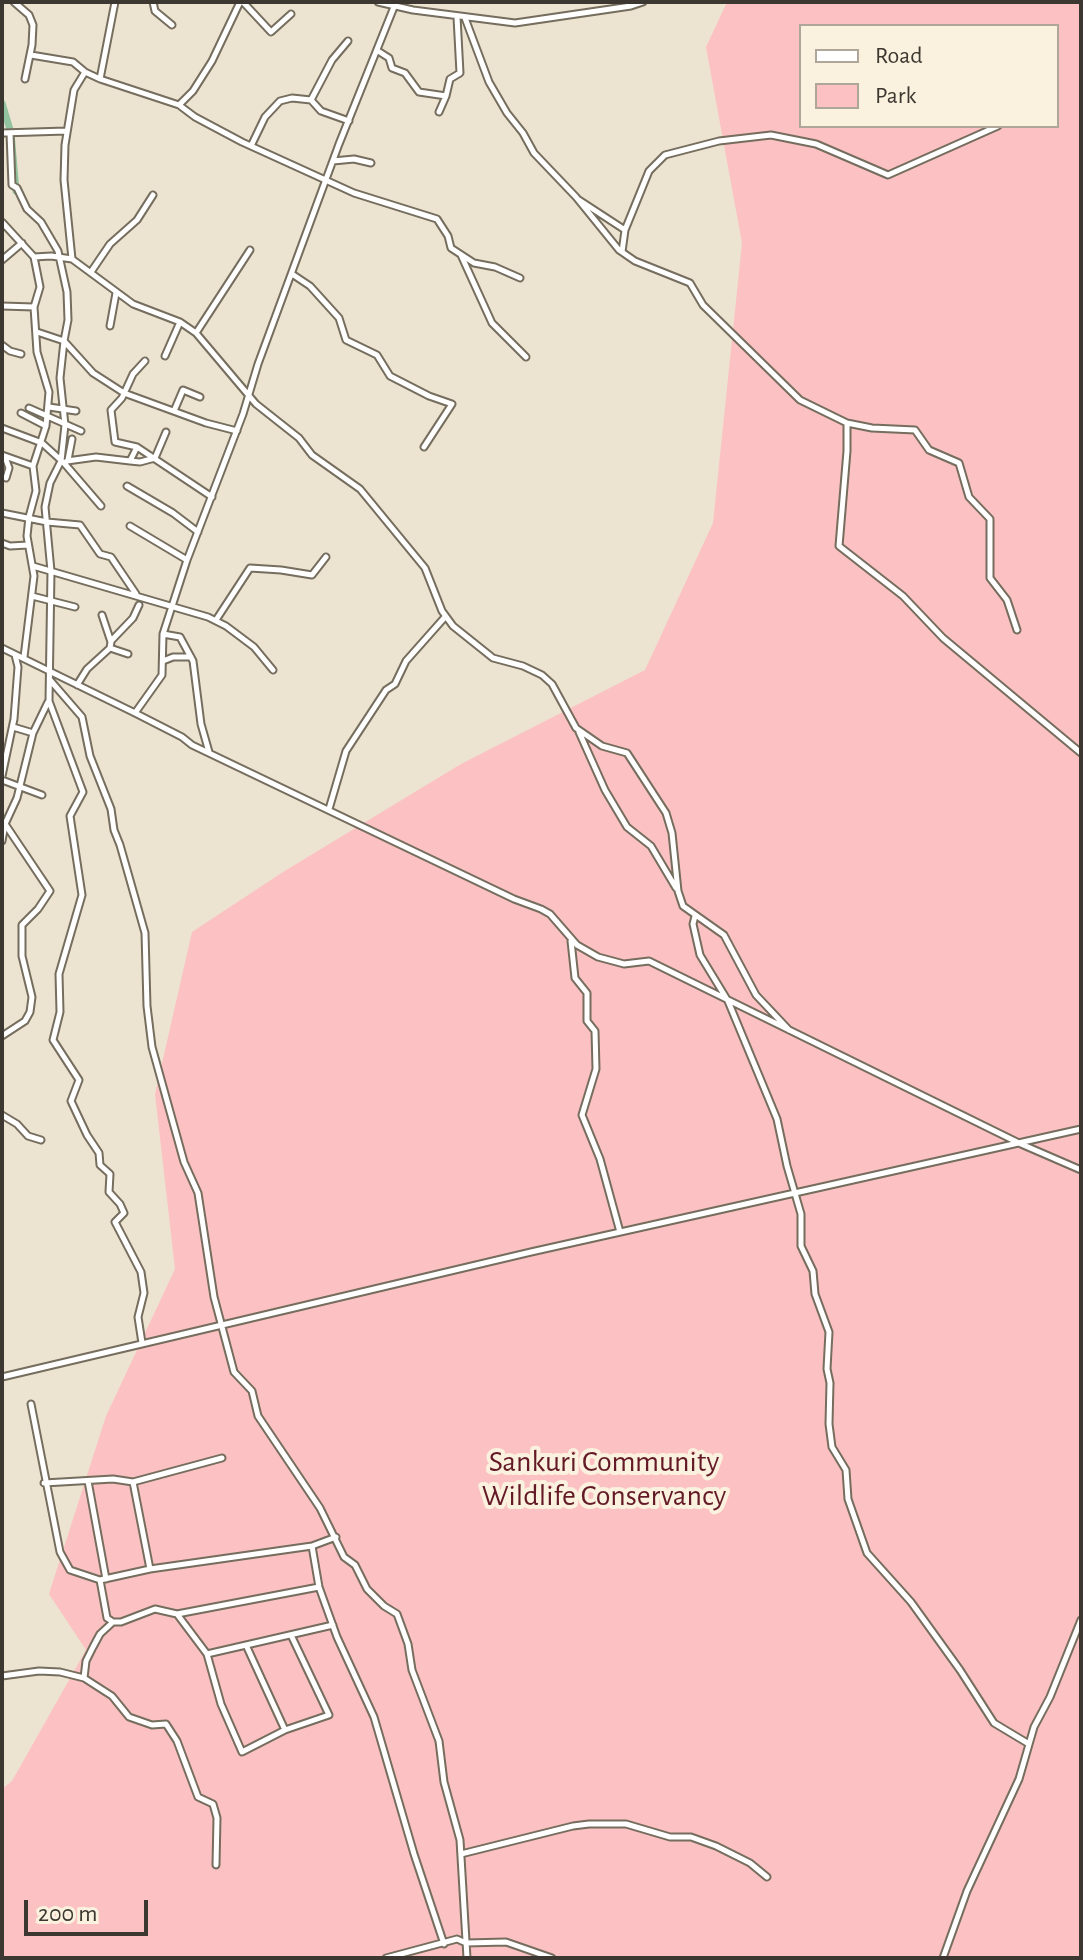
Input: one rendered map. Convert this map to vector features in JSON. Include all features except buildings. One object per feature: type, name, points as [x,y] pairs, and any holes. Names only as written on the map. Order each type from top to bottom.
[{"type":"street","points":[[100,79],[115,2]]},
{"type":"street","points":[[153,2],[156,13],[172,25]]},
{"type":"street","points":[[179,105],[193,91],[212,61],[242,2],[271,32],[291,14]]},
{"type":"street","points":[[378,2],[461,18],[515,23],[643,2]]},
{"type":"street","points":[[18,3],[32,20],[31,55],[25,79]]},
{"type":"street","points":[[135,713],[162,675],[163,634],[187,560],[237,431],[258,364],[333,161],[396,4]]},
{"type":"street","points":[[439,112],[450,79],[460,73],[461,18]]},
{"type":"street","points":[[461,18],[489,82],[534,153],[622,252],[635,261],[690,283],[703,305],[789,387],[795,397],[847,423],[872,428],[915,430],[929,450],[959,463],[969,497],[990,519],[990,578],[1007,600],[1017,630]]},
{"type":"street","points":[[311,100],[332,60],[348,41]]},
{"type":"street","points":[[378,51],[389,58],[392,68],[405,73],[419,92],[446,96]]},
{"type":"street","points":[[31,55],[73,62],[100,79],[179,105],[195,117],[251,146],[375,201],[437,219],[448,236],[451,248],[474,263],[495,267],[520,278]]},
{"type":"street","points":[[72,259],[64,180],[66,131],[74,90],[85,72]]},
{"type":"street","points":[[251,146],[265,117],[280,101],[292,98],[311,100],[321,111],[349,121]]},
{"type":"street","points":[[622,252],[625,230],[649,171],[665,155],[719,141],[771,135],[816,144],[888,175],[994,128]]},
{"type":"street","points":[[2,133],[66,131]]},
{"type":"street","points":[[10,133],[12,185],[17,188],[27,209],[41,222],[59,257],[68,298],[60,378],[65,425],[64,462]]},
{"type":"street","points":[[333,161],[354,159],[371,163]]},
{"type":"street","points":[[91,272],[110,244],[137,220],[153,195]]},
{"type":"street","points":[[576,197],[625,230]]},
{"type":"street","points":[[2,222],[34,257],[40,287],[34,307],[37,352],[48,384],[48,417],[33,466],[36,491],[29,517],[28,545],[33,566],[32,596],[24,657]]},
{"type":"street","points":[[2,260],[22,243]]},
{"type":"street","points":[[196,333],[250,250]]},
{"type":"street","points":[[460,254],[492,323],[526,357]]},
{"type":"street","points":[[34,257],[72,259],[141,308],[180,322],[196,333],[256,404],[299,438],[312,455],[360,489],[425,568],[445,617],[453,626],[493,658],[523,666],[552,684],[627,827],[651,846],[678,891],[683,906],[724,935],[756,995],[790,1031]]},
{"type":"street","points":[[292,274],[310,286],[339,318],[346,340],[377,355],[390,376],[452,404],[424,447]]},
{"type":"street","points":[[110,326],[116,293]]},
{"type":"street","points":[[2,306],[34,307]]},
{"type":"street","points":[[165,356],[180,322]]},
{"type":"street","points":[[37,332],[64,341],[93,373],[124,393],[237,431]]},
{"type":"street","points":[[2,345],[21,354]]},
{"type":"street","points":[[145,361],[133,374],[111,410],[114,438],[117,442],[137,447],[212,497]]},
{"type":"street","points":[[174,411],[183,390],[200,397]]},
{"type":"street","points":[[49,407],[76,411]]},
{"type":"street","points":[[29,408],[81,431]]},
{"type":"street","points":[[21,413],[46,426]]},
{"type":"street","points":[[847,423],[839,546],[903,596],[943,638],[1081,753]]},
{"type":"street","points":[[2,428],[42,443],[64,462],[101,506]]},
{"type":"street","points":[[155,458],[166,432]]},
{"type":"street","points":[[72,439],[64,462],[50,483],[45,507],[51,571],[49,701],[83,792],[70,816],[82,895],[59,974],[60,1012],[53,1040],[79,1080],[71,1101],[99,1153],[100,1165],[110,1174],[109,1192],[124,1213],[115,1222],[141,1272],[144,1293],[138,1317],[142,1343]]},
{"type":"street","points":[[130,461],[137,447]]},
{"type":"street","points":[[3,456],[33,466]]},
{"type":"street","points":[[3,456],[9,468],[6,478]]},
{"type":"street","points":[[64,462],[96,457],[140,462],[155,458]]},
{"type":"street","points":[[127,486],[198,532]]},
{"type":"street","points":[[2,513],[80,525],[100,554],[111,557],[136,595]]},
{"type":"street","points":[[130,526],[187,560]]},
{"type":"street","points":[[2,543],[28,545]]},
{"type":"street","points":[[216,620],[250,568],[312,575],[326,557]]},
{"type":"street","points":[[33,566],[190,609],[216,620],[254,647],[273,670]]},
{"type":"street","points":[[32,596],[75,607]]},
{"type":"street","points":[[77,685],[87,669],[133,618],[139,605]]},
{"type":"street","points":[[102,615],[110,645],[128,654]]},
{"type":"street","points":[[329,809],[346,751],[386,690],[395,684],[406,661],[445,617]]},
{"type":"street","points":[[163,634],[180,637],[191,657],[196,673],[201,724],[209,752]]},
{"type":"street","points":[[2,648],[24,657],[50,677],[82,717],[90,756],[111,809],[114,830],[145,933],[147,1006],[152,1047],[184,1162],[198,1193],[214,1297],[234,1372],[252,1391],[258,1416],[320,1508],[344,1557],[355,1565],[367,1589],[397,1614],[408,1644],[412,1670],[439,1741],[444,1782],[460,1840],[467,1958]]},
{"type":"street","points":[[15,654],[18,667],[13,727],[2,778],[42,795]]},
{"type":"street","points":[[163,661],[173,657],[191,657]]},
{"type":"street","points":[[50,677],[77,685],[192,745],[514,899],[541,909],[550,914],[571,940],[608,961],[624,964],[649,961],[1021,1144],[1081,1170]]},
{"type":"street","points":[[2,841],[33,733],[49,701]]},
{"type":"street","points":[[13,727],[33,733]]},
{"type":"street","points":[[579,731],[602,746],[627,753],[659,801],[672,833],[678,891]]},
{"type":"street","points":[[2,1036],[25,1021],[30,1012],[32,997],[22,956],[22,925],[50,891],[5,824]]},
{"type":"street","points":[[695,916],[693,924],[700,955],[728,1001],[777,1119],[801,1214],[801,1246],[813,1271],[815,1294],[829,1332],[827,1369],[832,1447],[846,1470],[848,1499],[867,1553],[911,1602],[994,1723],[1029,1744]]},
{"type":"street","points":[[571,940],[575,978],[587,993],[587,1021],[595,1031],[596,1069],[582,1115],[600,1159],[620,1232]]},
{"type":"street","points":[[2,1115],[17,1124],[28,1136],[41,1140]]},
{"type":"street","points":[[2,1377],[620,1232],[1081,1129]]},
{"type":"street","points":[[31,1404],[44,1483],[60,1552],[70,1570],[103,1579],[150,1569],[312,1546],[336,1537]]},
{"type":"street","points":[[44,1483],[113,1479],[133,1482],[222,1458]]},
{"type":"street","points":[[88,1481],[107,1618],[113,1622]]},
{"type":"street","points":[[133,1482],[150,1569]]},
{"type":"street","points":[[312,1546],[319,1587],[374,1717],[444,1944]]},
{"type":"street","points":[[84,1678],[86,1661],[93,1647],[100,1634],[113,1622],[155,1609],[177,1614],[319,1587]]},
{"type":"street","points":[[177,1614],[207,1654],[221,1704],[242,1752],[285,1730],[329,1715],[291,1635]]},
{"type":"street","points":[[943,1958],[978,1866],[1019,1779],[1029,1744],[1081,1620]]},
{"type":"street","points":[[207,1654],[333,1625]]},
{"type":"street","points":[[246,1645],[285,1730]]},
{"type":"street","points":[[2,1676],[39,1671],[84,1678],[112,1696],[129,1717],[152,1725],[166,1724],[177,1741],[198,1797],[213,1804],[217,1818],[216,1865]]},
{"type":"street","points":[[461,1854],[573,1826],[626,1824],[670,1837],[691,1837],[750,1863],[767,1877]]},
{"type":"street","points":[[386,1958],[457,1939],[466,1943],[506,1942],[552,1958]]},
{"type":"green space","name":"Sankuri Community Wildlife Conservancy","points":[[727,2],[1081,2],[1081,1958],[2,1958],[2,1789],[12,1781],[86,1650],[49,1594],[106,1416],[175,1269],[155,1094],[192,932],[283,872],[461,764],[645,670],[713,523],[742,243],[706,47]]},
{"type":"waterway","points":[[2,103],[11,133],[16,191]]}]
